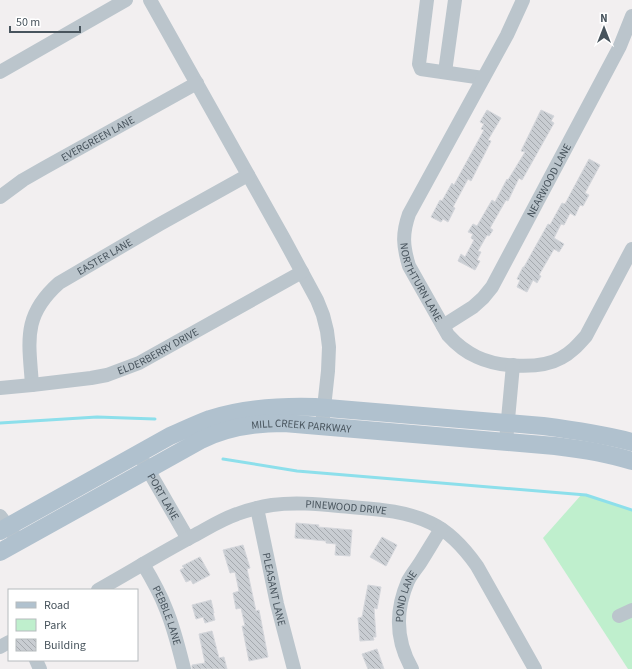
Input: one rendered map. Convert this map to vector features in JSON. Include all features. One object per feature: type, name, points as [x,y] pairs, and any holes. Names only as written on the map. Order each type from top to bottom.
[{"type":"main road","name":"MILL CREEK PARKWAY","points":[[3,524],[191,426],[220,416],[267,408],[291,406],[325,408],[507,432],[632,461]]},
{"type":"main road","name":"MILL CREEK PARKWAY","points":[[0,552],[147,469],[208,437],[237,427],[253,424],[284,423],[322,426],[507,432],[580,431],[632,442]]},
{"type":"street","points":[[0,72],[126,0]]},
{"type":"street","points":[[150,0],[317,300],[323,315],[329,347],[325,408],[322,426]]},
{"type":"street","points":[[427,0],[419,64],[421,69],[483,78]]},
{"type":"street","points":[[445,72],[455,0]]},
{"type":"street","name":"NORTHTURN LANE","points":[[518,2],[507,35],[409,214],[405,229],[404,244],[409,266],[448,335],[465,351],[478,358],[495,363],[532,366],[546,364],[559,359],[568,354],[586,336],[632,249]]},
{"type":"street","name":"NEARWOOD LANE","points":[[443,326],[473,307],[492,287],[620,46],[632,16]]},
{"type":"street","name":"EVERGREEN LANE","points":[[0,197],[23,180],[196,83]]},
{"type":"street","name":"EASTER LANE","points":[[32,385],[28,341],[31,324],[35,312],[49,292],[59,283],[248,175]]},
{"type":"street","name":"ELDERBERRY DRIVE","points":[[0,388],[91,378],[113,373],[139,363],[302,272]]},
{"type":"street","points":[[507,432],[513,365]]},
{"type":"street","name":"PORT LANE","points":[[139,454],[188,539]]},
{"type":"street","name":"PINEWOOD DRIVE","points":[[100,589],[224,520],[257,508],[292,504],[365,508],[399,512],[416,517],[441,529],[457,542],[468,554],[477,566],[535,669]]},
{"type":"street","name":"PLEASANT LANE","points":[[257,508],[294,669]]},
{"type":"street","points":[[3,524],[18,542]]},
{"type":"street","name":"POND LANE","points":[[412,669],[406,659],[400,636],[400,607],[409,580],[441,529]]},
{"type":"street","name":"PEBBLE LANE","points":[[143,564],[168,613],[184,669]]},
{"type":"street","points":[[619,616],[632,610]]},
{"type":"green space","points":[[582,494],[632,510],[632,669],[628,669],[543,538]]},
{"type":"building","points":[[487,110],[501,118],[488,140],[491,141],[471,181],[468,179],[453,207],[455,208],[448,222],[443,219],[441,222],[431,217],[440,200],[442,201],[452,183],[454,185],[484,130],[481,129],[484,124],[480,122]]},
{"type":"building","points":[[541,110],[554,116],[551,121],[554,123],[522,180],[519,178],[508,201],[506,200],[490,228],[493,230],[489,236],[487,235],[478,251],[481,252],[477,260],[480,261],[475,270],[458,261],[461,254],[465,257],[474,240],[471,238],[473,234],[468,232],[473,224],[477,226],[492,200],[495,202],[507,179],[508,180],[525,152],[521,151]]},
{"type":"building","points":[[589,159],[600,165],[585,193],[589,195],[583,206],[580,205],[575,216],[570,213],[564,225],[561,224],[554,238],[564,244],[559,252],[554,249],[539,275],[541,276],[537,283],[533,280],[527,292],[517,287],[520,280],[517,279],[523,267],[548,224],[550,225],[562,203],[565,204]]},
{"type":"building","points":[[296,523],[319,525],[318,527],[352,530],[350,556],[335,555],[336,544],[326,543],[326,541],[295,538]]},
{"type":"building","points":[[382,537],[397,545],[386,566],[370,557]]},
{"type":"building","points":[[243,545],[250,568],[247,569],[256,611],[259,610],[268,657],[249,661],[242,626],[245,626],[241,608],[236,609],[233,593],[239,591],[235,572],[230,573],[223,550]]},
{"type":"building","points":[[200,557],[210,575],[193,584],[191,580],[186,582],[180,570],[184,568],[182,566]]},
{"type":"building","points":[[368,585],[381,587],[377,609],[374,608],[376,637],[373,637],[374,640],[360,641],[358,618],[362,617]]},
{"type":"building","points":[[211,600],[215,620],[205,623],[203,617],[196,619],[192,605]]},
{"type":"building","points":[[212,631],[219,658],[224,657],[227,669],[192,669],[192,665],[205,663],[199,634]]},
{"type":"building","points":[[377,649],[384,669],[368,669],[362,654]]},
{"type":"waterway","points":[[0,423],[97,417],[155,419]]},
{"type":"waterway","points":[[223,459],[297,471],[586,495],[632,510]]}]
